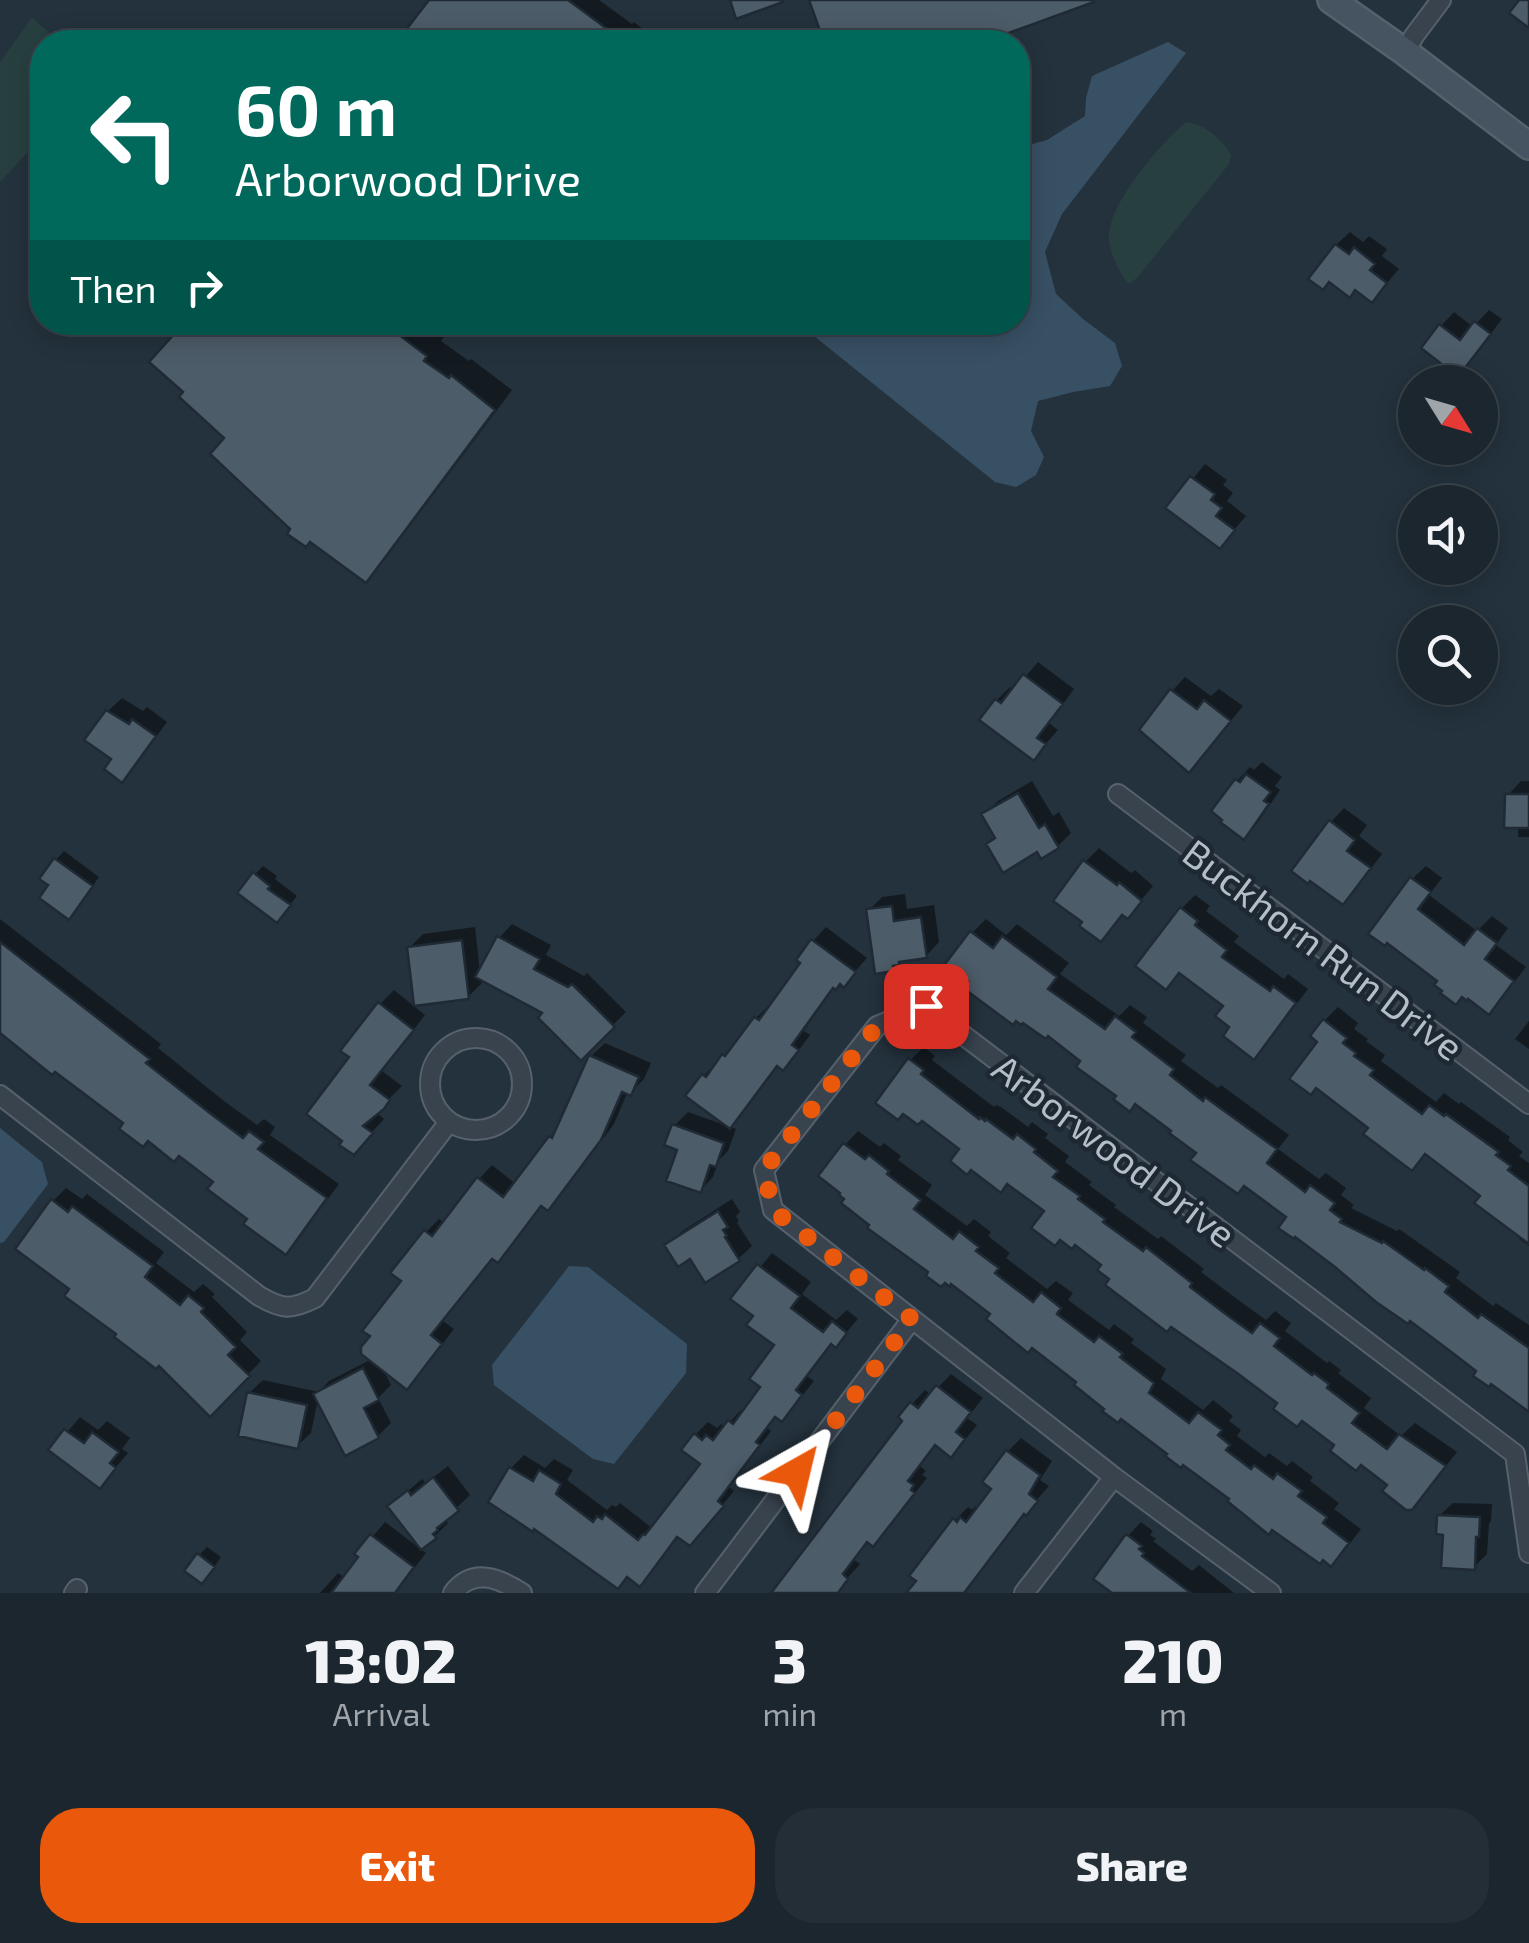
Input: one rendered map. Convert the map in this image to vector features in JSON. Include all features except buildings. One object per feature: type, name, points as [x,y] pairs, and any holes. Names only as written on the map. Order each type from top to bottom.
[{"type":"street","points":[[1330,0],[1406,52],[1529,146]]},
{"type":"street","points":[[1406,52],[1441,0]]},
{"type":"street","name":"Buckhorn Run Drive","points":[[1118,794],[1529,1104]]},
{"type":"street","name":"Arborwood Drive","points":[[1271,1593],[773,1210],[764,1170],[877,1026],[926,1006],[1515,1454],[1529,1553]]},
{"type":"street","points":[[466,1039],[489,1039],[500,1044],[516,1060],[520,1071],[518,1104],[503,1122],[482,1130],[449,1122],[440,1114],[430,1092],[438,1058],[466,1039]]},
{"type":"street","points":[[0,1095],[259,1296],[275,1305],[294,1308],[315,1298],[449,1122]]},
{"type":"street","points":[[705,1593],[912,1319]]},
{"type":"street","points":[[1024,1593],[1114,1476]]},
{"type":"street","points":[[453,1593],[460,1584],[481,1576],[502,1580],[522,1593]]},
{"type":"green space","points":[[32,18],[46,30],[30,30],[30,150],[0,182],[0,62]]},
{"type":"green space","points":[[1186,122],[1218,138],[1231,155],[1229,164],[1137,278],[1128,284],[1111,252],[1110,226],[1137,176]]},
{"type":"water","points":[[1168,42],[1186,53],[1062,214],[1045,252],[1056,294],[1115,343],[1122,366],[1110,386],[1038,401],[1031,431],[1044,457],[1036,475],[1016,487],[995,482],[813,335],[1030,335],[1030,145],[1047,140],[1085,116],[1092,76]]},
{"type":"water","points":[[0,1128],[42,1162],[48,1184],[0,1243]]},
{"type":"water","points":[[569,1266],[588,1267],[687,1344],[686,1373],[614,1464],[593,1459],[494,1385],[492,1365]]},
{"type":"route","points":[[797,1472],[912,1319],[773,1210],[764,1170],[877,1026],[926,1006]]}]
